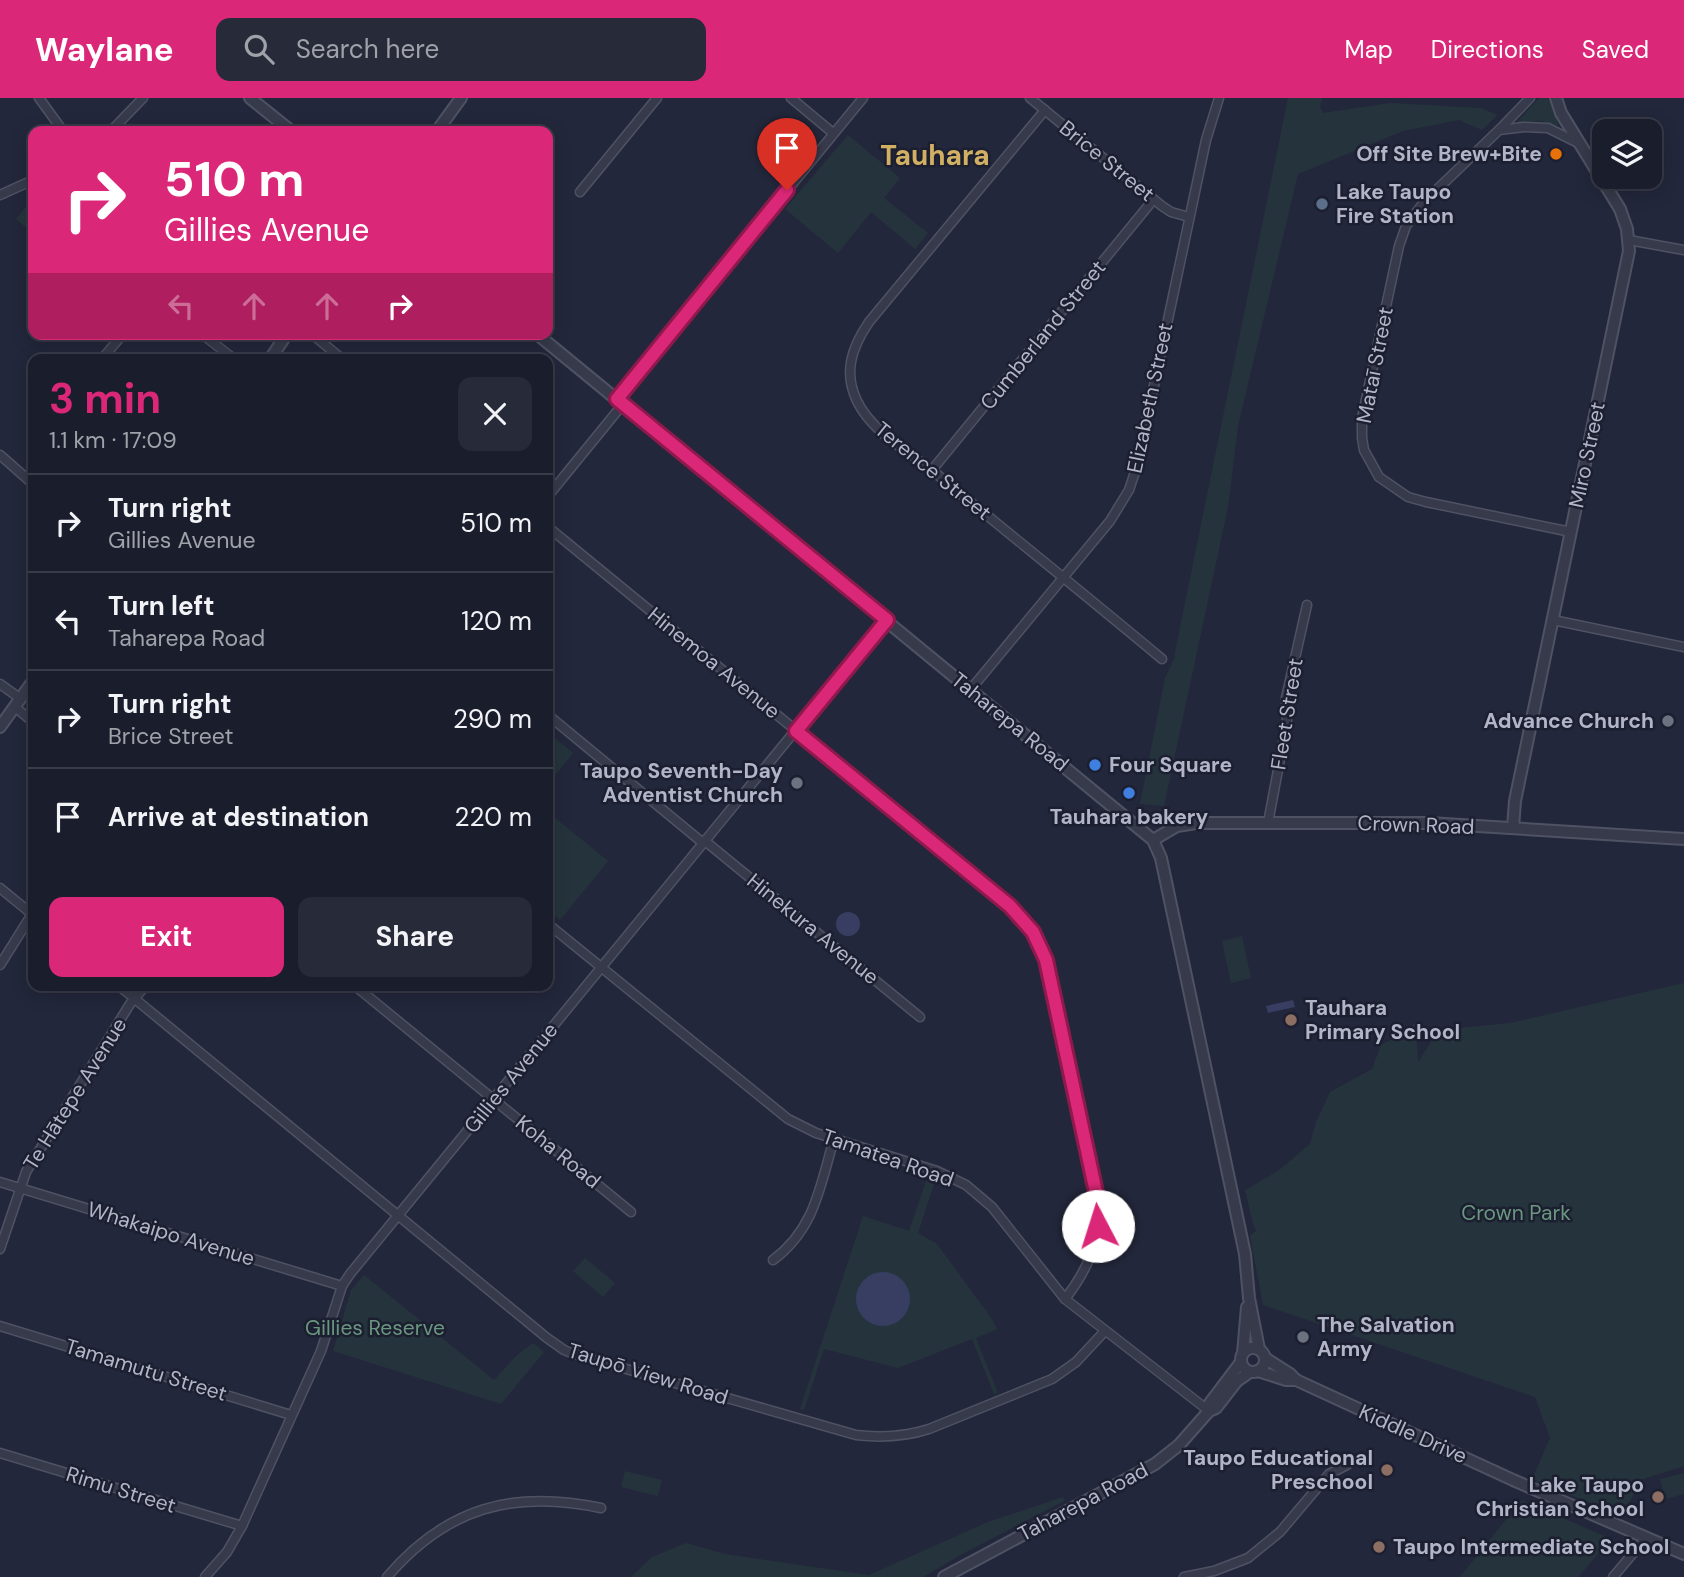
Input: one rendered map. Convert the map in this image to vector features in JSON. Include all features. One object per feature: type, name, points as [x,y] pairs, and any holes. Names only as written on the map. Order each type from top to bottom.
[{"type":"street","points":[[38,98],[59,126]]},
{"type":"street","points":[[116,126],[143,98]]},
{"type":"street","points":[[250,98],[285,126]]},
{"type":"street","points":[[440,126],[461,98]]},
{"type":"street","points":[[580,192],[657,98]]},
{"type":"street","points":[[791,98],[833,133]]},
{"type":"street","points":[[553,489],[620,401],[863,98]]},
{"type":"street","name":"Brice Street","points":[[1030,98],[1153,200],[1171,212],[1189,217]]},
{"type":"street","name":"Elizabeth Street","points":[[971,689],[1121,505],[1134,478],[1206,141],[1219,98]]},
{"type":"street","name":"Mataī Street","points":[[1530,98],[1424,202],[1406,226],[1399,246],[1362,418],[1364,450],[1379,477],[1408,497],[1571,532]]},
{"type":"street","name":"Miro Street","points":[[1513,828],[1515,801],[1627,265],[1629,240],[1620,209],[1561,113],[1556,98]]},
{"type":"street","name":"Terence Street","points":[[1045,110],[869,322],[853,348],[850,360],[852,387],[860,408],[877,428],[1162,659]]},
{"type":"street","points":[[1499,130],[1548,128],[1579,143]]},
{"type":"street","points":[[0,195],[28,182]]},
{"type":"street","name":"Cumberland Street","points":[[932,470],[1153,200]]},
{"type":"street","points":[[1629,240],[1684,250]]},
{"type":"street","points":[[107,354],[117,340]]},
{"type":"street","points":[[210,340],[228,354]]},
{"type":"street","points":[[320,340],[336,354]]},
{"type":"street","name":"Taharepa Road","points":[[544,340],[1153,840]]},
{"type":"street","points":[[0,455],[28,480]]},
{"type":"street","name":"Hinemoa Avenue","points":[[553,531],[1010,906],[1026,922],[1038,941],[1049,969],[1099,1211],[1092,1258],[1065,1299]]},
{"type":"street","name":"Fleet Street","points":[[1268,823],[1287,722],[1286,698],[1307,605]]},
{"type":"street","name":"Gillies Avenue","points":[[205,1577],[227,1552],[242,1526],[321,1351],[342,1286],[887,620]]},
{"type":"street","points":[[1553,620],[1684,648]]},
{"type":"street","points":[[0,684],[28,716]]},
{"type":"street","points":[[0,727],[28,688]]},
{"type":"street","name":"Hinekura Avenue","points":[[553,719],[920,1017]]},
{"type":"street","name":"Crown Road","points":[[1153,840],[1186,824],[1268,823],[1416,823],[1684,839]]},
{"type":"street","points":[[1153,840],[1161,858],[1245,1254],[1249,1298],[1262,1354]]},
{"type":"street","points":[[0,888],[28,911]]},
{"type":"street","points":[[0,965],[28,923]]},
{"type":"street","name":"Tamatea Road","points":[[553,928],[775,1110],[802,1127],[937,1171],[966,1185],[992,1207],[1065,1299],[1104,1332],[1209,1411]]},
{"type":"street","name":"Taupō View Road","points":[[125,991],[564,1350],[856,1435],[878,1437],[913,1434],[1035,1387],[1064,1372],[1104,1332]]},
{"type":"street","name":"Te Hātepe Avenue","points":[[0,1249],[20,1187],[34,1158],[141,991]]},
{"type":"street","name":"Koha Road","points":[[361,991],[631,1212]]},
{"type":"street","points":[[774,1259],[800,1236],[811,1215],[834,1139]]},
{"type":"street","name":"Whakaipo Avenue","points":[[0,1182],[342,1286]]},
{"type":"street","points":[[1249,1298],[1242,1358],[1244,1368],[1254,1371]]},
{"type":"street","name":"Tamamutu Street","points":[[0,1326],[292,1415]]},
{"type":"street","points":[[1242,1358],[1248,1349],[1262,1354]]},
{"type":"street","name":"Taharepa Road","points":[[944,1577],[961,1573],[1155,1464],[1179,1445],[1209,1411],[1216,1408],[1237,1381],[1264,1365],[1262,1354]]},
{"type":"street","name":"Kiddle Drive","points":[[1262,1354],[1296,1380],[1371,1416],[1684,1553]]},
{"type":"street","name":"Taharepa Road","points":[[1209,1411],[1210,1403],[1242,1358]]},
{"type":"street","name":"Kiddle Drive","points":[[1254,1371],[1296,1380]]},
{"type":"street","name":"Rimu Street","points":[[0,1453],[242,1526]]},
{"type":"street","points":[[1184,1577],[1214,1572],[1248,1558],[1280,1532],[1329,1474],[1347,1465]]},
{"type":"street","points":[[387,1577],[402,1559],[432,1534],[484,1510],[511,1502],[552,1500],[601,1508]]},
{"type":"street","points":[[1613,1577],[1646,1538]]},
{"type":"green space","points":[[1288,98],[1322,98],[1320,107],[1323,113],[1390,103],[1481,108],[1497,115],[1482,130],[1459,120],[1403,131],[1298,174],[1238,426],[1228,507],[1164,806],[1140,804],[1165,678],[1175,657]]},
{"type":"green space","points":[[1539,98],[1548,98],[1559,126],[1542,121],[1517,122]]},
{"type":"green space","points":[[848,135],[900,178],[884,198],[928,233],[915,249],[871,212],[838,253],[785,209]]},
{"type":"green space","points":[[28,204],[28,229],[16,219]]},
{"type":"green space","points":[[556,739],[573,753],[553,778],[553,743]]},
{"type":"green space","points":[[553,816],[608,861],[560,920],[553,914]]},
{"type":"green space","points":[[1242,936],[1251,978],[1231,983],[1222,941]]},
{"type":"green space","name":"Crown Park","points":[[1684,983],[1684,1466],[1643,1479],[1621,1516],[1532,1479],[1550,1438],[1535,1397],[1263,1305],[1250,1236],[1256,1231],[1245,1190],[1278,1171],[1310,1144],[1316,1122],[1330,1092],[1372,1069],[1381,1045],[1403,1034],[1416,1022],[1418,1062],[1439,1030],[1510,1023]]},
{"type":"green space","points":[[926,1181],[934,1184],[918,1233],[937,1244],[997,1329],[976,1338],[998,1393],[994,1394],[972,1339],[898,1368],[824,1349],[804,1410],[800,1409],[863,1216],[909,1231]]},
{"type":"green space","points":[[585,1258],[615,1283],[603,1297],[573,1271]]},
{"type":"green space","name":"Gillies Reserve","points":[[364,1275],[494,1380],[517,1355],[533,1343],[544,1352],[501,1404],[333,1351],[351,1290]]},
{"type":"green space","points":[[625,1471],[662,1480],[658,1496],[621,1487]]},
{"type":"green space","points":[[1684,1473],[1684,1494],[1665,1499],[1660,1479]]},
{"type":"green space","points":[[1063,1497],[1064,1501],[923,1577],[631,1577],[652,1557],[686,1543],[725,1554],[869,1575],[988,1522]]},
{"type":"green space","points":[[1522,1500],[1611,1539],[1578,1577],[1460,1577]]},
{"type":"water","points":[[848,912],[859,919],[860,924],[853,935],[848,936],[837,929],[836,924],[843,913]]},
{"type":"water","points":[[1293,1000],[1295,1007],[1268,1013],[1266,1006]]},
{"type":"water","points":[[883,1272],[902,1280],[910,1299],[902,1318],[883,1326],[864,1318],[856,1299],[864,1280]]},
{"type":"place","name":"Off Site Brew+Bite","points":[[1556,154]]},
{"type":"place","name":"Lake Taupo Fire Station","points":[[1322,204]]},
{"type":"place","name":"Advance Church","points":[[1668,721]]},
{"type":"place","name":"Four Square","points":[[1095,765]]},
{"type":"place","name":"Taupo Seventh-Day Adventist Church","points":[[797,783]]},
{"type":"place","name":"Tauhara bakery","points":[[1129,793]]},
{"type":"place","name":"Tauhara Primary School","points":[[1291,1020]]},
{"type":"place","name":"The Salvation Army","points":[[1303,1337]]},
{"type":"place","name":"Taupo Educational Preschool","points":[[1387,1470]]},
{"type":"place","name":"Lake Taupo Christian School","points":[[1658,1497]]},
{"type":"place","name":"Taupo Intermediate School","points":[[1379,1547]]},
{"type":"district","name":"Tauhara","points":[[935,155]]},
{"type":"route","points":[[787,190],[617,399],[887,620],[796,731],[1010,906],[1033,932],[1049,969],[1097,1197],[1098,1226]]}]
